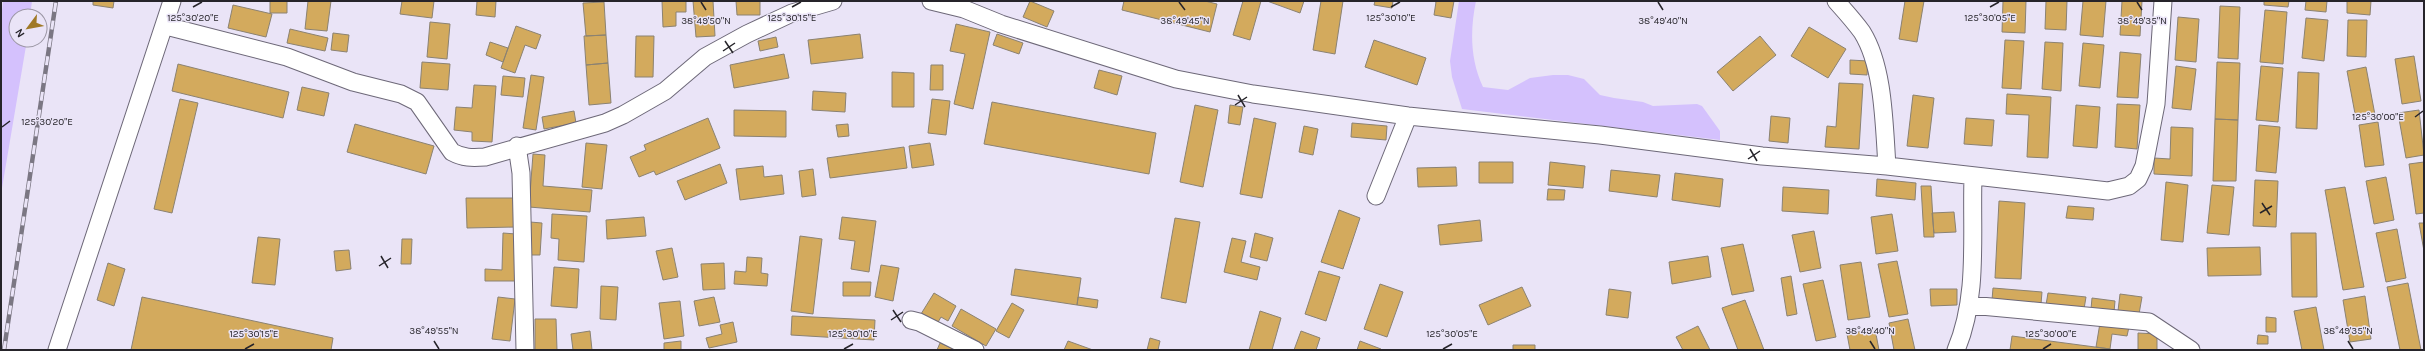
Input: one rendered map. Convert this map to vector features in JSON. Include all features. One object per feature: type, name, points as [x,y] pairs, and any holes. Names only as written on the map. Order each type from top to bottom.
[{"type":"street","points":[[57,350],[97,224],[166,26],[172,1]]},
{"type":"street","points":[[166,26],[287,57],[353,82],[401,94],[417,102],[452,152],[461,156],[485,157],[517,146],[605,123],[623,115],[665,91],[705,57],[747,34],[792,14],[833,1]]},
{"type":"street","points":[[931,1],[964,9],[1001,24],[1176,79],[1253,94],[1408,116],[1592,135],[1762,156],[1887,166],[2108,191],[2118,190],[2138,179],[2144,166],[2156,104],[2163,1]]},
{"type":"street","points":[[1836,1],[1862,34],[1873,62],[1879,86],[1887,166]]},
{"type":"street","points":[[1376,196],[1408,116]]},
{"type":"street","points":[[517,146],[521,173],[525,350]]},
{"type":"street","points":[[1956,350],[1965,329],[1970,305],[1973,176]]},
{"type":"street","points":[[1970,305],[2149,322],[2192,350]]},
{"type":"street","points":[[911,320],[919,322],[975,350]]},
{"type":"shaded area","points":[[3,1],[32,1],[31,8],[8,8],[8,48],[26,48],[1,194],[1,19]]},
{"type":"shaded area","points":[[1459,1],[1476,1],[1472,44],[1473,55],[1483,87],[1508,90],[1530,78],[1568,75],[1584,79],[1600,95],[1643,102],[1653,106],[1697,104],[1702,106],[1720,131],[1720,140],[1462,109],[1452,77],[1450,61]]},
{"type":"building","points":[[93,1],[114,1],[113,8],[93,5]]},
{"type":"building","points":[[270,1],[287,1],[287,13],[270,13]]},
{"type":"building","points":[[308,1],[331,1],[327,31],[305,29]]},
{"type":"building","points":[[402,1],[434,1],[432,18],[400,14]]},
{"type":"building","points":[[477,1],[496,1],[495,17],[476,15]]},
{"type":"building","points":[[662,1],[686,1],[686,12],[676,12],[676,26],[663,27]]},
{"type":"building","points":[[693,1],[713,1],[715,36],[696,37]]},
{"type":"building","points":[[736,1],[760,1],[760,15],[737,15]]},
{"type":"building","points":[[1030,1],[1054,11],[1047,27],[1023,17]]},
{"type":"building","points":[[1124,1],[1205,1],[1217,4],[1210,32],[1122,10]]},
{"type":"building","points":[[1243,1],[1261,1],[1250,40],[1233,35]]},
{"type":"building","points":[[1267,1],[1304,1],[1300,13]]},
{"type":"building","points":[[1321,1],[1343,1],[1335,54],[1313,50]]},
{"type":"building","points":[[1375,1],[1393,1],[1392,8],[1374,5]]},
{"type":"building","points":[[1433,1],[1454,1],[1451,18],[1434,15],[1436,2]]},
{"type":"building","points":[[1905,1],[1924,1],[1917,42],[1899,39]]},
{"type":"building","points":[[2003,1],[2026,1],[2025,33],[2002,32]]},
{"type":"building","points":[[2046,1],[2067,1],[2066,30],[2045,29]]},
{"type":"building","points":[[2083,1],[2106,1],[2103,37],[2080,35]]},
{"type":"building","points":[[2122,1],[2142,1],[2140,36],[2120,35]]},
{"type":"building","points":[[2264,1],[2289,1],[2288,7],[2264,5]]},
{"type":"building","points":[[2306,1],[2327,1],[2326,12],[2305,10]]},
{"type":"building","points":[[2347,1],[2371,1],[2370,15],[2347,13]]},
{"type":"building","points":[[604,2],[606,35],[586,36],[583,3]]},
{"type":"building","points":[[233,5],[272,14],[266,37],[228,28]]},
{"type":"building","points":[[2220,6],[2240,7],[2238,59],[2218,58]]},
{"type":"building","points":[[2265,10],[2287,12],[2283,64],[2260,62]]},
{"type":"building","points":[[2178,17],[2199,19],[2196,62],[2175,60]]},
{"type":"building","points":[[2306,18],[2328,20],[2324,61],[2302,58]]},
{"type":"building","points":[[2348,20],[2367,20],[2366,57],[2347,56]]},
{"type":"building","points":[[430,22],[450,24],[447,59],[427,57]]},
{"type":"building","points":[[956,24],[990,32],[973,109],[954,104],[965,54],[950,51]]},
{"type":"building","points":[[516,26],[541,35],[536,49],[525,45],[515,73],[501,68]]},
{"type":"building","points":[[1809,27],[1846,49],[1828,78],[1791,56]]},
{"type":"building","points":[[290,29],[328,38],[325,51],[287,43]]},
{"type":"building","points":[[333,33],[349,35],[347,52],[331,50]]},
{"type":"building","points":[[860,34],[863,58],[811,64],[808,40]]},
{"type":"building","points":[[997,34],[1023,43],[1019,54],[993,45]]},
{"type":"building","points":[[606,35],[608,63],[586,65],[584,36]]},
{"type":"building","points":[[636,36],[654,36],[653,77],[635,77]]},
{"type":"building","points":[[1760,36],[1776,55],[1733,91],[1717,72]]},
{"type":"building","points":[[776,37],[778,47],[760,51],[758,41]]},
{"type":"building","points":[[1374,40],[1426,58],[1417,85],[1365,67]]},
{"type":"building","points":[[2005,40],[2024,41],[2021,89],[2002,88]]},
{"type":"building","points":[[490,42],[508,48],[503,62],[486,55]]},
{"type":"building","points":[[2045,42],[2063,43],[2061,91],[2042,89]]},
{"type":"building","points":[[2083,43],[2104,45],[2100,88],[2079,86]]},
{"type":"building","points":[[2120,52],[2141,54],[2138,98],[2117,97]]},
{"type":"building","points":[[784,54],[789,78],[734,88],[730,65]]},
{"type":"building","points":[[2414,56],[2421,101],[2402,104],[2395,59]]},
{"type":"building","points":[[1850,60],[1868,61],[1867,75],[1850,74]]},
{"type":"building","points":[[422,62],[450,64],[448,90],[420,88]]},
{"type":"building","points":[[2217,62],[2240,63],[2238,120],[2215,119]]},
{"type":"building","points":[[608,63],[611,103],[589,105],[586,65]]},
{"type":"building","points":[[178,64],[289,92],[283,118],[172,91]]},
{"type":"building","points":[[931,65],[943,65],[943,90],[930,90]]},
{"type":"building","points":[[2176,66],[2196,69],[2191,110],[2172,108]]},
{"type":"building","points":[[2261,66],[2283,68],[2278,122],[2256,120]]},
{"type":"building","points":[[2366,67],[2375,115],[2356,119],[2347,71]]},
{"type":"building","points":[[1099,70],[1122,76],[1117,95],[1094,88]]},
{"type":"building","points":[[892,72],[914,73],[914,107],[892,107]]},
{"type":"building","points":[[2298,72],[2319,73],[2317,129],[2296,128]]},
{"type":"building","points":[[531,75],[544,77],[536,130],[523,128]]},
{"type":"building","points":[[503,76],[525,78],[523,97],[501,95]]},
{"type":"building","points":[[1839,83],[1863,84],[1859,149],[1825,147],[1827,126],[1836,127]]},
{"type":"building","points":[[474,85],[496,86],[492,142],[472,141],[472,132],[454,130],[456,107],[472,108]]},
{"type":"building","points":[[302,87],[329,93],[324,116],[297,110]]},
{"type":"building","points":[[813,91],[846,93],[845,112],[812,110]]},
{"type":"building","points":[[2007,94],[2051,97],[2048,158],[2027,157],[2029,115],[2006,114]]},
{"type":"building","points":[[1913,95],[1934,98],[1928,148],[1907,146]]},
{"type":"building","points":[[180,99],[198,103],[172,213],[154,209]]},
{"type":"building","points":[[932,99],[950,101],[946,135],[928,133]]},
{"type":"building","points":[[992,102],[1156,133],[1149,174],[984,144]]},
{"type":"building","points":[[2117,104],[2140,105],[2137,149],[2115,147]]},
{"type":"building","points":[[1195,105],[1218,110],[1203,187],[1180,182]]},
{"type":"building","points":[[1230,105],[1243,107],[1240,125],[1228,123]]},
{"type":"building","points":[[2076,105],[2100,107],[2097,148],[2073,146]]},
{"type":"building","points":[[734,110],[786,111],[786,137],[734,136]]},
{"type":"building","points":[[2419,110],[2424,155],[2406,158],[2398,113]]},
{"type":"building","points":[[574,111],[576,123],[544,129],[542,117]]},
{"type":"building","points":[[1771,116],[1790,118],[1788,143],[1769,141]]},
{"type":"building","points":[[708,118],[720,148],[656,175],[654,171],[639,177],[630,157],[646,150],[644,145]]},
{"type":"building","points":[[1254,118],[1276,123],[1262,198],[1240,194]]},
{"type":"building","points":[[1966,118],[1994,120],[1992,146],[1964,144]]},
{"type":"building","points":[[2215,119],[2238,120],[2236,181],[2213,181]]},
{"type":"building","points":[[2378,122],[2384,165],[2365,167],[2359,125]]},
{"type":"building","points":[[1352,123],[1387,126],[1386,140],[1351,137]]},
{"type":"building","points":[[355,124],[434,146],[426,174],[347,152]]},
{"type":"building","points":[[848,124],[849,136],[838,137],[836,125]]},
{"type":"building","points":[[2259,125],[2280,127],[2276,173],[2256,171]]},
{"type":"building","points":[[1304,126],[1318,129],[1313,155],[1299,152]]},
{"type":"building","points":[[2171,127],[2193,128],[2192,176],[2154,174],[2154,158],[2170,159]]},
{"type":"building","points":[[586,143],[607,145],[602,189],[582,187]]},
{"type":"building","points":[[930,143],[934,165],[912,168],[909,146]]},
{"type":"building","points":[[904,147],[907,168],[830,178],[827,158]]},
{"type":"building","points":[[533,154],[545,155],[543,186],[592,190],[590,212],[529,207]]},
{"type":"building","points":[[1479,162],[1513,162],[1513,183],[1479,183]]},
{"type":"building","points":[[1550,162],[1585,166],[1583,188],[1548,185]]},
{"type":"building","points":[[2424,162],[2424,213],[2416,214],[2409,164]]},
{"type":"building","points":[[720,164],[727,183],[685,200],[677,181]]},
{"type":"building","points":[[763,166],[764,177],[782,175],[784,194],[740,200],[736,169]]},
{"type":"building","points":[[1456,167],[1457,186],[1418,187],[1417,168]]},
{"type":"building","points":[[813,169],[816,195],[802,197],[799,171]]},
{"type":"building","points":[[1611,170],[1660,175],[1657,197],[1609,191]]},
{"type":"building","points":[[1675,173],[1723,179],[1720,207],[1672,200]]},
{"type":"building","points":[[2386,177],[2394,220],[2374,224],[2366,181]]},
{"type":"building","points":[[1877,179],[1916,183],[1915,200],[1876,196]]},
{"type":"building","points":[[2255,180],[2278,181],[2276,227],[2253,226]]},
{"type":"building","points":[[2166,182],[2188,185],[2183,242],[2161,240]]},
{"type":"building","points":[[2212,185],[2234,187],[2229,235],[2207,233]]},
{"type":"building","points":[[1921,186],[1931,186],[1934,237],[1924,237]]},
{"type":"building","points":[[1783,187],[1829,190],[1828,214],[1782,211]]},
{"type":"building","points":[[2345,187],[2364,287],[2343,290],[2325,190]]},
{"type":"building","points":[[1548,189],[1565,190],[1564,200],[1547,200]]},
{"type":"building","points":[[466,198],[516,198],[516,227],[467,228]]},
{"type":"building","points":[[1999,201],[2025,203],[2021,279],[1995,278]]},
{"type":"building","points":[[2068,206],[2094,208],[2093,220],[2066,218]]},
{"type":"building","points":[[1339,210],[1360,218],[1343,269],[1321,262]]},
{"type":"building","points":[[1954,212],[1956,232],[1934,233],[1932,213]]},
{"type":"building","points":[[552,214],[587,216],[584,262],[558,260],[559,239],[551,238]]},
{"type":"building","points":[[1892,214],[1898,251],[1876,254],[1871,217]]},
{"type":"building","points":[[644,217],[646,236],[607,239],[606,220]]},
{"type":"building","points":[[842,217],[876,221],[869,272],[851,269],[855,241],[839,239]]},
{"type":"building","points":[[1175,218],[1200,222],[1186,303],[1161,298]]},
{"type":"building","points":[[1480,220],[1482,241],[1440,245],[1438,225]]},
{"type":"building","points":[[530,222],[542,223],[540,255],[529,255]]},
{"type":"building","points":[[2419,223],[2424,223],[2424,251]]},
{"type":"building","points":[[2397,229],[2406,278],[2386,282],[2376,233]]},
{"type":"building","points":[[1814,231],[1821,268],[1800,272],[1792,235]]},
{"type":"building","points":[[503,233],[516,234],[515,281],[485,281],[485,269],[502,270]]},
{"type":"building","points":[[1255,233],[1273,238],[1267,261],[1250,257]]},
{"type":"building","points":[[2291,233],[2316,233],[2317,297],[2292,297]]},
{"type":"building","points":[[800,236],[822,239],[813,314],[791,311]]},
{"type":"building","points":[[258,237],[280,239],[275,285],[252,283]]},
{"type":"building","points":[[1232,238],[1246,241],[1241,262],[1260,267],[1257,280],[1224,272]]},
{"type":"building","points":[[402,239],[412,239],[411,264],[401,264]]},
{"type":"building","points":[[1743,244],[1754,291],[1732,295],[1721,248]]},
{"type":"building","points":[[2260,247],[2261,275],[2208,276],[2207,248]]},
{"type":"building","points":[[672,248],[678,277],[663,280],[656,251]]},
{"type":"building","points":[[349,250],[351,269],[336,271],[334,251]]},
{"type":"building","points":[[1708,256],[1711,277],[1672,284],[1669,262]]},
{"type":"building","points":[[747,257],[762,258],[761,273],[768,274],[767,286],[734,284],[735,271],[746,272]]},
{"type":"building","points":[[1897,261],[1908,314],[1889,317],[1878,264]]},
{"type":"building","points":[[1861,262],[1870,317],[1848,320],[1840,265]]},
{"type":"building","points":[[108,263],[125,269],[114,306],[97,300]]},
{"type":"building","points":[[724,263],[725,289],[703,290],[701,264]]},
{"type":"building","points":[[881,265],[899,268],[893,301],[875,297]]},
{"type":"building","points":[[554,267],[579,269],[577,308],[551,306]]},
{"type":"building","points":[[1015,269],[1081,278],[1077,305],[1011,295]]},
{"type":"building","points":[[1319,271],[1340,277],[1326,321],[1305,314]]},
{"type":"building","points":[[1791,276],[1797,314],[1787,316],[1781,278]]},
{"type":"building","points":[[1823,280],[1836,337],[1816,341],[1803,284]]},
{"type":"building","points":[[843,282],[871,282],[870,296],[843,296]]},
{"type":"building","points":[[2408,283],[2421,350],[2400,350],[2387,287]]},
{"type":"building","points":[[1380,284],[1403,292],[1387,337],[1364,329]]},
{"type":"building","points":[[601,286],[618,287],[616,320],[600,319]]},
{"type":"building","points":[[1522,287],[1531,306],[1488,325],[1479,305]]},
{"type":"building","points":[[1993,288],[2042,292],[2041,304],[1992,300]]},
{"type":"building","points":[[1609,289],[1631,292],[1628,318],[1606,315]]},
{"type":"building","points":[[1930,289],[1957,289],[1957,305],[1931,306]]},
{"type":"building","points":[[934,293],[956,306],[948,321],[941,317],[937,324],[921,314]]},
{"type":"building","points":[[2048,293],[2086,297],[2084,309],[2046,305]]},
{"type":"building","points":[[2120,294],[2142,297],[2139,314],[2118,311]]},
{"type":"building","points":[[2365,296],[2371,339],[2350,342],[2343,300]]},
{"type":"building","points":[[142,297],[333,338],[331,350],[131,350]]},
{"type":"building","points":[[498,297],[515,299],[510,341],[492,339]]},
{"type":"building","points":[[714,297],[720,322],[699,326],[694,301]]},
{"type":"building","points":[[1078,297],[1098,300],[1097,308],[1077,305]]},
{"type":"building","points":[[2092,298],[2115,301],[2114,312],[2091,309]]},
{"type":"building","points":[[1745,300],[1764,350],[1738,350],[1722,308]]},
{"type":"building","points":[[680,301],[684,336],[664,339],[659,303]]},
{"type":"building","points":[[1012,303],[1024,310],[1009,338],[996,331]]},
{"type":"building","points":[[2316,307],[2324,350],[2302,350],[2294,311]]},
{"type":"building","points":[[961,309],[996,329],[986,346],[952,326]]},
{"type":"building","points":[[1260,311],[1281,318],[1272,350],[1249,350]]},
{"type":"building","points":[[792,316],[875,320],[874,340],[791,335]]},
{"type":"building","points":[[2266,317],[2276,318],[2276,332],[2266,332]]},
{"type":"building","points":[[535,319],[556,319],[557,350],[535,350]]},
{"type":"building","points":[[1908,319],[1915,350],[1894,350],[1889,323]]},
{"type":"building","points":[[733,322],[737,342],[709,348],[706,338],[722,334],[720,325]]},
{"type":"building","points":[[2100,323],[2129,327],[2127,336],[2112,334],[2110,349],[2096,347]]},
{"type":"building","points":[[1698,326],[1710,350],[1683,350],[1676,337]]},
{"type":"building","points":[[1875,329],[1879,350],[1850,350],[1847,334]]},
{"type":"building","points":[[590,331],[592,350],[573,350],[571,334]]},
{"type":"building","points":[[1301,331],[1320,338],[1316,350],[1294,350]]},
{"type":"building","points":[[2138,333],[2157,334],[2157,350],[2138,350]]},
{"type":"building","points":[[2258,335],[2268,336],[2268,344],[2257,344]]},
{"type":"building","points":[[2012,336],[2110,349],[2110,350],[2010,350]]},
{"type":"building","points":[[1150,338],[1160,341],[1158,350],[1147,350]]},
{"type":"building","points":[[681,341],[681,350],[664,350],[664,343]]},
{"type":"building","points":[[1068,341],[1093,350],[1064,350]]},
{"type":"building","points":[[1360,341],[1381,349],[1381,350],[1357,350]]},
{"type":"building","points":[[940,343],[956,350],[937,350]]},
{"type":"building","points":[[1513,345],[1535,345],[1535,350],[1513,350]]},
{"type":"railway","points":[[4,350],[56,1]]}]
